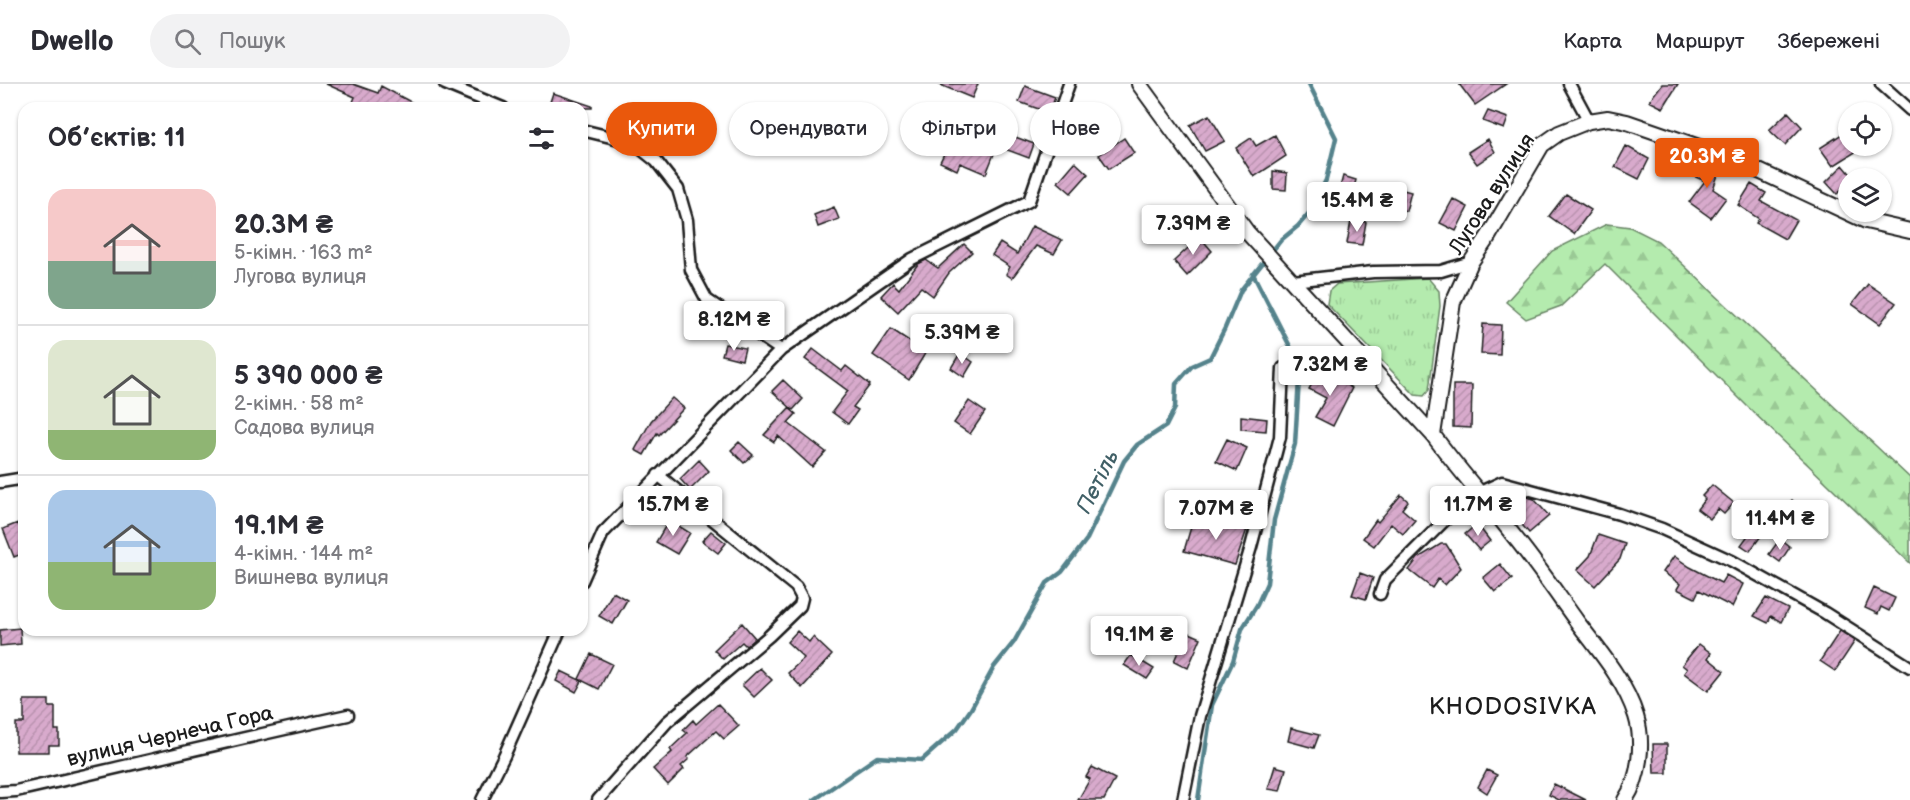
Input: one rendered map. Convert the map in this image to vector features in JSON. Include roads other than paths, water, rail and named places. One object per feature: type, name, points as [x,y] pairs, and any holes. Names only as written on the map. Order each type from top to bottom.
[{"type":"street","points":[[445,84],[488,102]]},
{"type":"street","points":[[588,567],[603,533],[781,350],[912,259],[1029,201],[1069,84]]},
{"type":"street","points":[[1139,84],[1247,232],[1433,435],[1514,535],[1617,677],[1636,717],[1640,742],[1631,797]]},
{"type":"street","points":[[1569,84],[1589,121]]},
{"type":"street","points":[[1881,84],[1910,110]]},
{"type":"street","name":"Лугова вулиця","points":[[1433,435],[1453,302],[1471,262],[1542,146],[1559,133],[1589,121],[1608,118],[1627,122],[1731,158],[1866,220],[1910,231]]},
{"type":"street","points":[[588,131],[623,140],[641,149],[668,174],[678,189],[687,220],[691,270],[707,300],[781,350]]},
{"type":"street","points":[[1289,277],[1441,271],[1471,262]]},
{"type":"street","points":[[1183,800],[1200,716],[1251,547],[1280,437],[1283,368]]},
{"type":"street","points":[[598,800],[667,722],[769,636],[800,606],[802,598],[796,587],[658,475]]},
{"type":"street","points":[[0,482],[18,479]]},
{"type":"street","points":[[1380,594],[1385,580],[1444,520],[1478,493],[1502,482],[1619,514],[1662,529],[1732,561],[1825,613],[1910,668]]},
{"type":"street","points":[[482,800],[557,636]]},
{"type":"street","name":"вулиця Чернеча Гора","points":[[0,792],[16,791],[348,715]]},
{"type":"waterway","name":"Петіль","points":[[814,800],[877,757],[922,760],[957,729],[971,709],[994,667],[1014,642],[1047,583],[1062,572],[1087,539],[1124,461],[1137,445],[1166,426],[1175,408],[1176,384],[1192,366],[1210,358],[1241,290],[1281,240],[1310,212],[1326,180],[1336,138],[1309,84]]},
{"type":"waterway","points":[[1198,800],[1212,705],[1233,661],[1242,629],[1267,583],[1274,520],[1295,444],[1299,379],[1297,360],[1253,274]]},
{"type":"district","name":"KHODOSIVKA","points":[[1513,706]]}]
